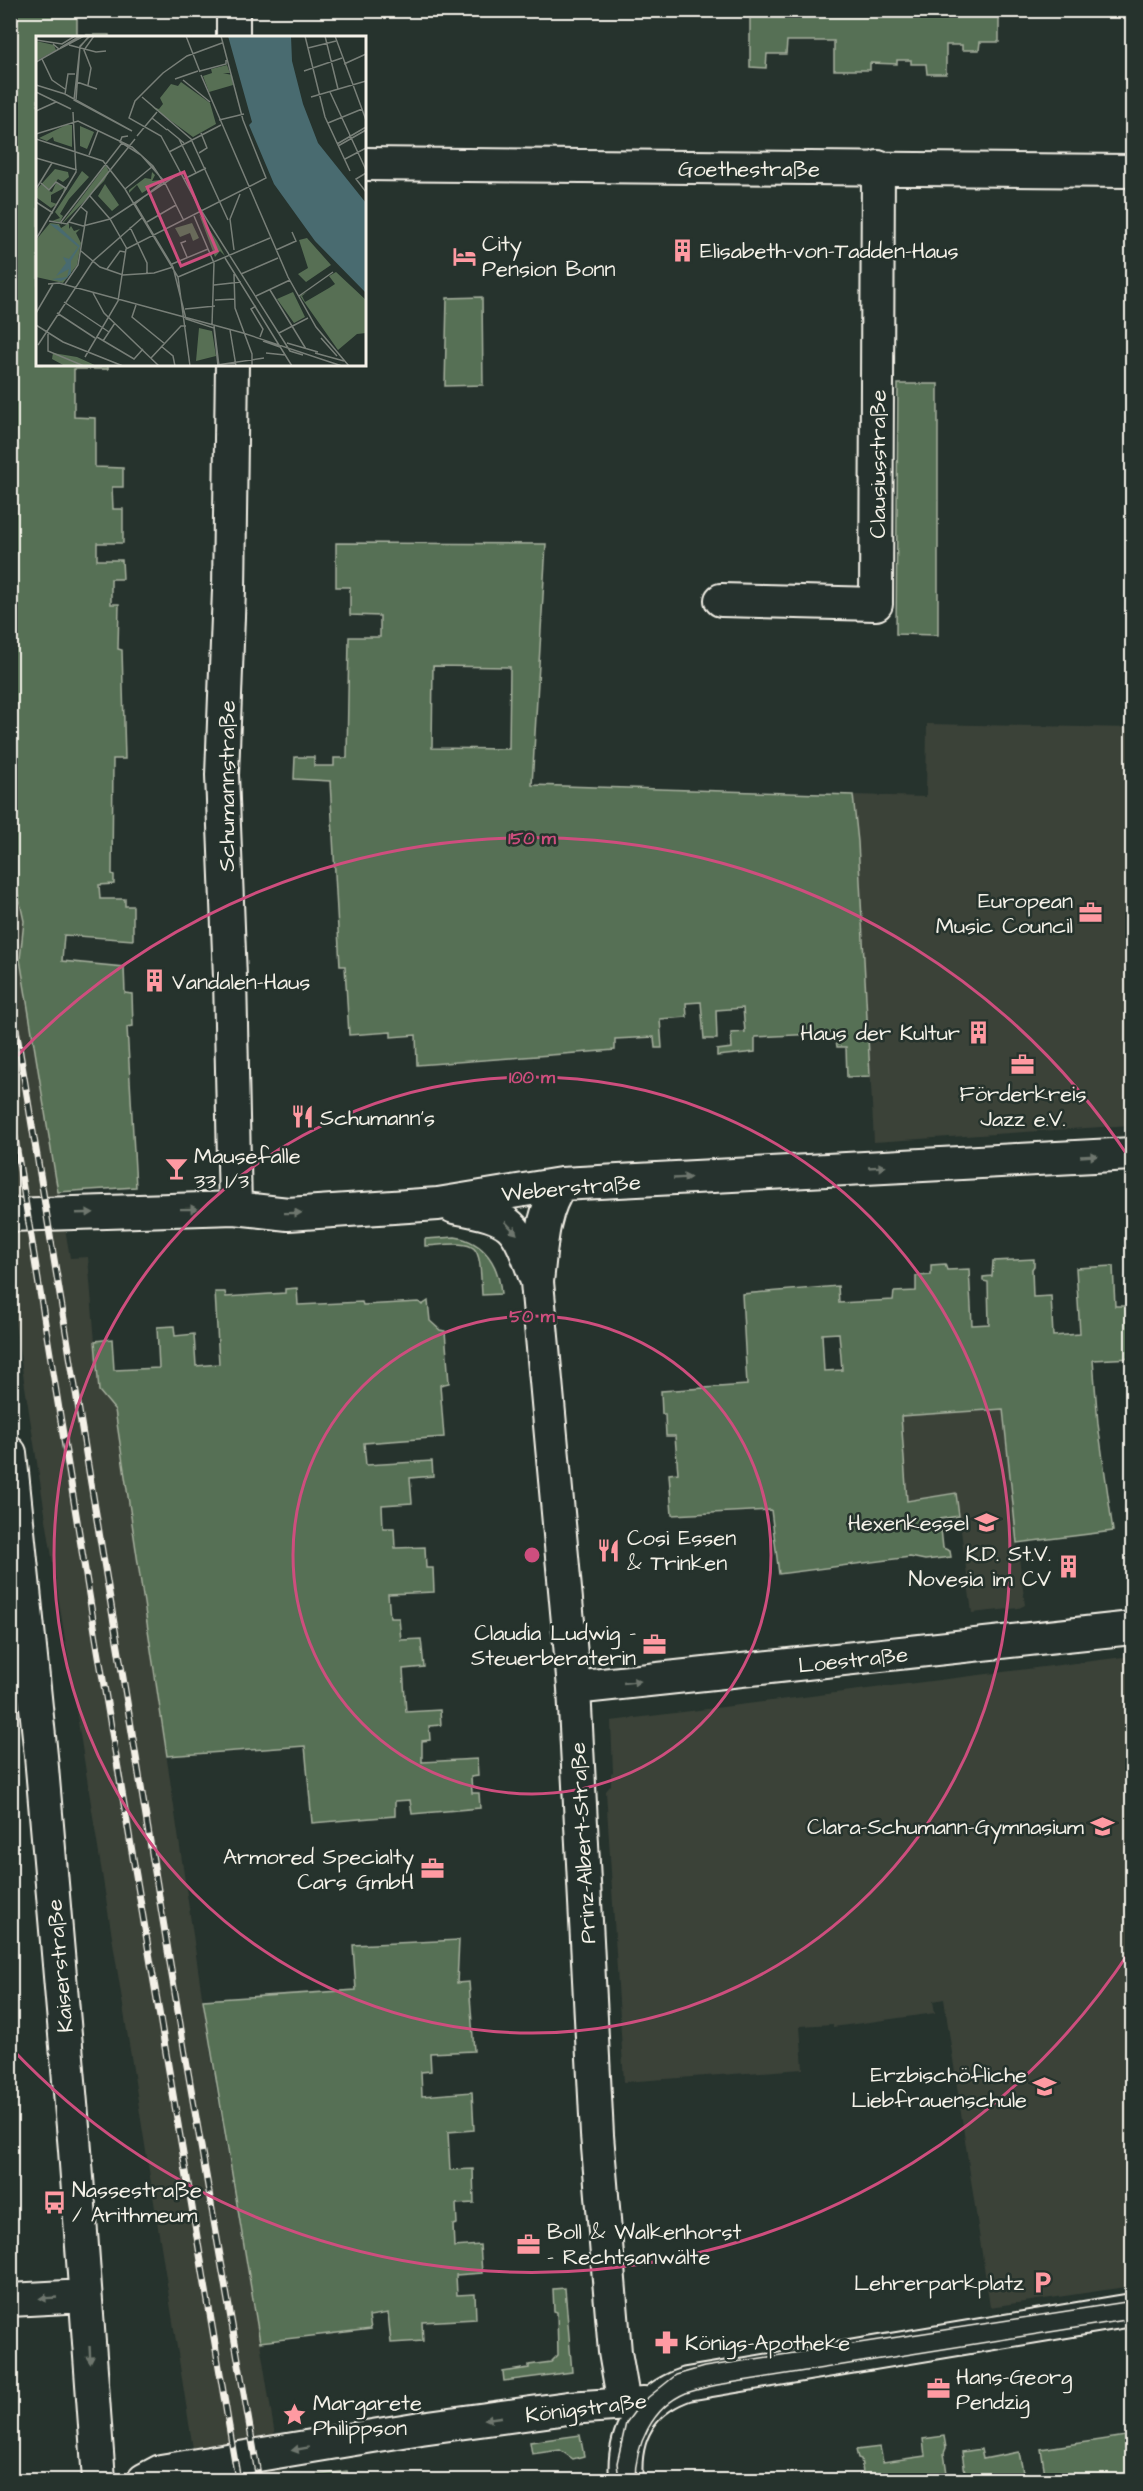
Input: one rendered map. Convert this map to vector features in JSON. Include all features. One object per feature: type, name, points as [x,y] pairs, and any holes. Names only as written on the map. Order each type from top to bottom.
[{"type":"street","points":[[233,10],[233,36]]},
{"type":"street","name":"Goethestraße","points":[[366,164],[1132,171]]},
{"type":"street","name":"Clausiusstraße","points":[[721,600],[876,604],[878,167]]},
{"type":"street","name":"Schumannstraße","points":[[232,366],[230,590],[222,775],[230,978],[235,1208]]},
{"type":"street","name":"Weberstraße","points":[[10,1215],[235,1208],[288,1214],[438,1204],[561,1184],[1132,1154]]},
{"type":"street","name":"Prinz-Albert-Straße","points":[[561,1184],[550,1200],[545,1219],[537,1282],[574,1688],[597,2135],[615,2352],[638,2404]]},
{"type":"street","name":"Prinz-Albert-Straße","points":[[438,1204],[494,1214],[510,1225],[523,1242],[537,1282]]},
{"type":"street","name":"Kaiserstraße","points":[[10,1453],[42,1756],[75,2150],[99,2481]]},
{"type":"street","name":"Loestraße","points":[[574,1688],[1132,1628]]},
{"type":"street","points":[[10,2300],[85,2296]]},
{"type":"street","name":"Königstraße","points":[[144,2481],[161,2471],[421,2428],[568,2408],[638,2404],[687,2384],[1132,2310]]},
{"type":"street","points":[[626,2481],[627,2446],[635,2424],[638,2404]]},
{"type":"shaded area","points":[[927,724],[1132,728],[1132,1125],[874,1142],[858,842],[853,795],[926,797]]},
{"type":"shaded area","points":[[10,857],[24,921],[20,959],[70,1258],[88,1257],[99,1391],[115,1409],[213,2070],[282,2480],[198,2480],[11,1298]]},
{"type":"shaded area","name":"Hexenkessel","points":[[1003,1409],[1025,1605],[1019,1608],[972,1613],[956,1493],[907,1501],[901,1415]]},
{"type":"shaded area","points":[[1132,1656],[1132,2286],[990,2307],[944,1999],[933,2001],[935,2013],[833,2027],[833,2024],[800,2026],[803,2069],[624,2082],[606,1791],[611,1785],[611,1773],[613,1772],[611,1721]]},
{"type":"green space","points":[[10,11],[77,13],[77,35],[109,35],[36,36],[36,366],[108,366],[108,369],[74,369],[74,417],[95,418],[95,467],[123,468],[123,487],[112,487],[113,509],[123,509],[123,543],[97,543],[97,560],[122,560],[123,579],[111,579],[111,604],[119,604],[118,649],[122,650],[125,759],[113,759],[112,874],[114,884],[99,885],[100,899],[125,899],[125,906],[133,906],[133,940],[64,935],[62,961],[124,967],[125,993],[132,994],[133,1026],[127,1027],[136,1187],[58,1192],[20,959],[24,921],[10,857]]},
{"type":"green space","points":[[750,11],[999,11],[999,42],[980,42],[979,50],[962,50],[962,45],[946,45],[946,74],[927,74],[926,64],[911,64],[911,60],[897,60],[897,64],[870,63],[870,70],[834,70],[834,41],[787,41],[786,54],[767,54],[766,68],[750,67]]},
{"type":"green space","points":[[482,297],[483,385],[445,386],[447,298]]},
{"type":"green space","points":[[898,384],[938,384],[938,635],[896,634]]},
{"type":"green space","points":[[336,543],[546,544],[532,785],[853,795],[858,842],[870,1076],[847,1077],[846,1047],[837,1047],[835,1033],[755,1037],[755,1052],[717,1056],[717,1050],[732,1048],[731,1033],[745,1032],[743,1008],[716,1010],[717,1039],[704,1039],[701,1002],[686,1003],[687,1017],[660,1019],[662,1048],[655,1048],[654,1037],[615,1039],[615,1050],[417,1065],[416,1035],[391,1037],[391,1032],[349,1035],[345,966],[340,966],[330,781],[294,779],[295,757],[314,757],[314,766],[334,766],[334,758],[347,758],[349,637],[380,637],[380,616],[350,615],[350,587],[336,587]],"holes":[[[433,666],[510,667],[509,749],[432,748]]]},
{"type":"green space","points":[[455,1237],[475,1244],[488,1256],[497,1274],[501,1294],[482,1295],[480,1263],[473,1248],[457,1244],[425,1246],[425,1239]]},
{"type":"green space","points":[[1034,1259],[1033,1297],[1051,1296],[1053,1336],[1080,1334],[1076,1268],[1113,1266],[1115,1306],[1132,1306],[1132,1358],[1093,1360],[1098,1424],[1113,1531],[1017,1543],[1003,1409],[901,1416],[907,1501],[956,1493],[959,1516],[940,1519],[943,1548],[950,1551],[951,1557],[925,1560],[910,1557],[779,1574],[771,1510],[672,1515],[669,1474],[678,1473],[675,1436],[666,1436],[661,1391],[747,1385],[742,1294],[838,1286],[839,1303],[893,1300],[894,1292],[916,1291],[916,1276],[931,1275],[931,1265],[945,1264],[947,1270],[969,1269],[972,1325],[989,1324],[988,1282],[983,1281],[983,1277],[992,1276],[993,1261]],"holes":[[[839,1333],[842,1370],[824,1371],[822,1334]]]},
{"type":"green space","points":[[297,1288],[298,1305],[419,1302],[422,1305],[428,1301],[430,1321],[440,1330],[445,1331],[449,1383],[440,1385],[444,1437],[364,1443],[366,1465],[432,1461],[433,1476],[410,1478],[412,1503],[382,1505],[383,1528],[394,1528],[395,1548],[425,1547],[426,1568],[433,1568],[434,1592],[388,1594],[390,1618],[399,1618],[401,1640],[421,1639],[424,1667],[403,1669],[406,1712],[440,1710],[441,1725],[429,1726],[430,1740],[422,1741],[422,1762],[477,1759],[478,1776],[471,1777],[472,1793],[479,1793],[480,1808],[412,1814],[410,1800],[395,1801],[395,1816],[312,1823],[305,1746],[167,1756],[115,1410],[99,1391],[95,1341],[112,1339],[114,1370],[159,1368],[157,1327],[174,1326],[175,1336],[194,1334],[196,1366],[219,1364],[215,1292],[225,1292],[226,1297],[285,1293],[285,1289]]},
{"type":"green space","points":[[459,1940],[457,1983],[469,1982],[474,2051],[430,2053],[431,2071],[421,2072],[422,2096],[472,2092],[474,2130],[448,2132],[450,2170],[473,2169],[474,2203],[456,2204],[457,2224],[453,2225],[454,2247],[480,2245],[482,2273],[456,2275],[457,2295],[475,2294],[476,2319],[422,2322],[423,2341],[391,2343],[388,2313],[369,2316],[371,2329],[260,2342],[203,2000],[356,1990],[353,1945]]},
{"type":"green space","points":[[565,2288],[572,2372],[504,2381],[503,2372],[551,2362],[558,2355],[557,2312],[554,2311],[553,2289]]},
{"type":"green space","points":[[580,2435],[584,2456],[573,2459],[560,2450],[532,2454],[530,2442]]},
{"type":"green space","points":[[1132,2435],[1132,2480],[966,2480],[962,2452],[981,2449],[983,2459],[1019,2452],[1024,2477],[1045,2474],[1041,2449]]},
{"type":"green space","points":[[944,2436],[948,2480],[864,2480],[861,2459],[858,2458],[856,2450],[880,2447],[883,2462],[925,2456],[923,2439]]},
{"type":"green space","points":[[347,2471],[349,2480],[301,2480],[300,2477]]},
{"type":"tram line","points":[[619,2480],[617,2463],[626,2423],[641,2403],[676,2375],[704,2367],[1132,2301]]},
{"type":"tram line","points":[[635,2480],[638,2454],[648,2429],[664,2408],[674,2399],[686,2393],[717,2385],[1132,2319]]},
{"type":"railway","points":[[10,992],[186,2060],[259,2480]]},
{"type":"railway","points":[[10,1107],[98,1650],[238,2480]]},
{"type":"place","name":"Elisabeth-von-Tadden-Haus","points":[[682,250]]},
{"type":"place","name":"City Pension Bonn","points":[[464,256]]},
{"type":"place","name":"European Music Council","points":[[1091,913]]},
{"type":"place","name":"Vandalen-Haus","points":[[154,981]]},
{"type":"place","name":"Haus der Kultur","points":[[978,1032]]},
{"type":"place","name":"Förderkreis Jazz e.V.","points":[[1023,1064]]},
{"type":"place","name":"Schumann’s","points":[[302,1117]]},
{"type":"place","name":"Mausefalle 33 1/3","points":[[176,1168]]},
{"type":"place","name":"Hexenkessel","points":[[987,1522]]},
{"type":"place","name":"Cosi Essen & Trinken","points":[[609,1550]]},
{"type":"place","name":"K.D. St.V. Novesia im CV","points":[[1069,1566]]},
{"type":"place","name":"Claudia Ludwig - Steuerberaterin","points":[[654,1645]]},
{"type":"place","name":"Clara-Schumann-Gymnasium","points":[[1102,1826]]},
{"type":"place","name":"Armored Specialty Cars GmbH","points":[[432,1869]]},
{"type":"place","name":"Erzbischöfliche Liebfrauenschule","points":[[1045,2087]]},
{"type":"place","name":"Nassestraße / Arithmeum","points":[[54,2202]]},
{"type":"place","name":"Boll & Walkenhorst - Rechtsanwälte","points":[[529,2244]]},
{"type":"place","name":"Lehrerparkplatz","points":[[1042,2282]]},
{"type":"place","name":"Königs-Apotheke","points":[[667,2342]]},
{"type":"place","name":"Hans-Georg Pendzig","points":[[938,2389]]},
{"type":"place","name":"Margarete Philippson","points":[[295,2415]]}]
